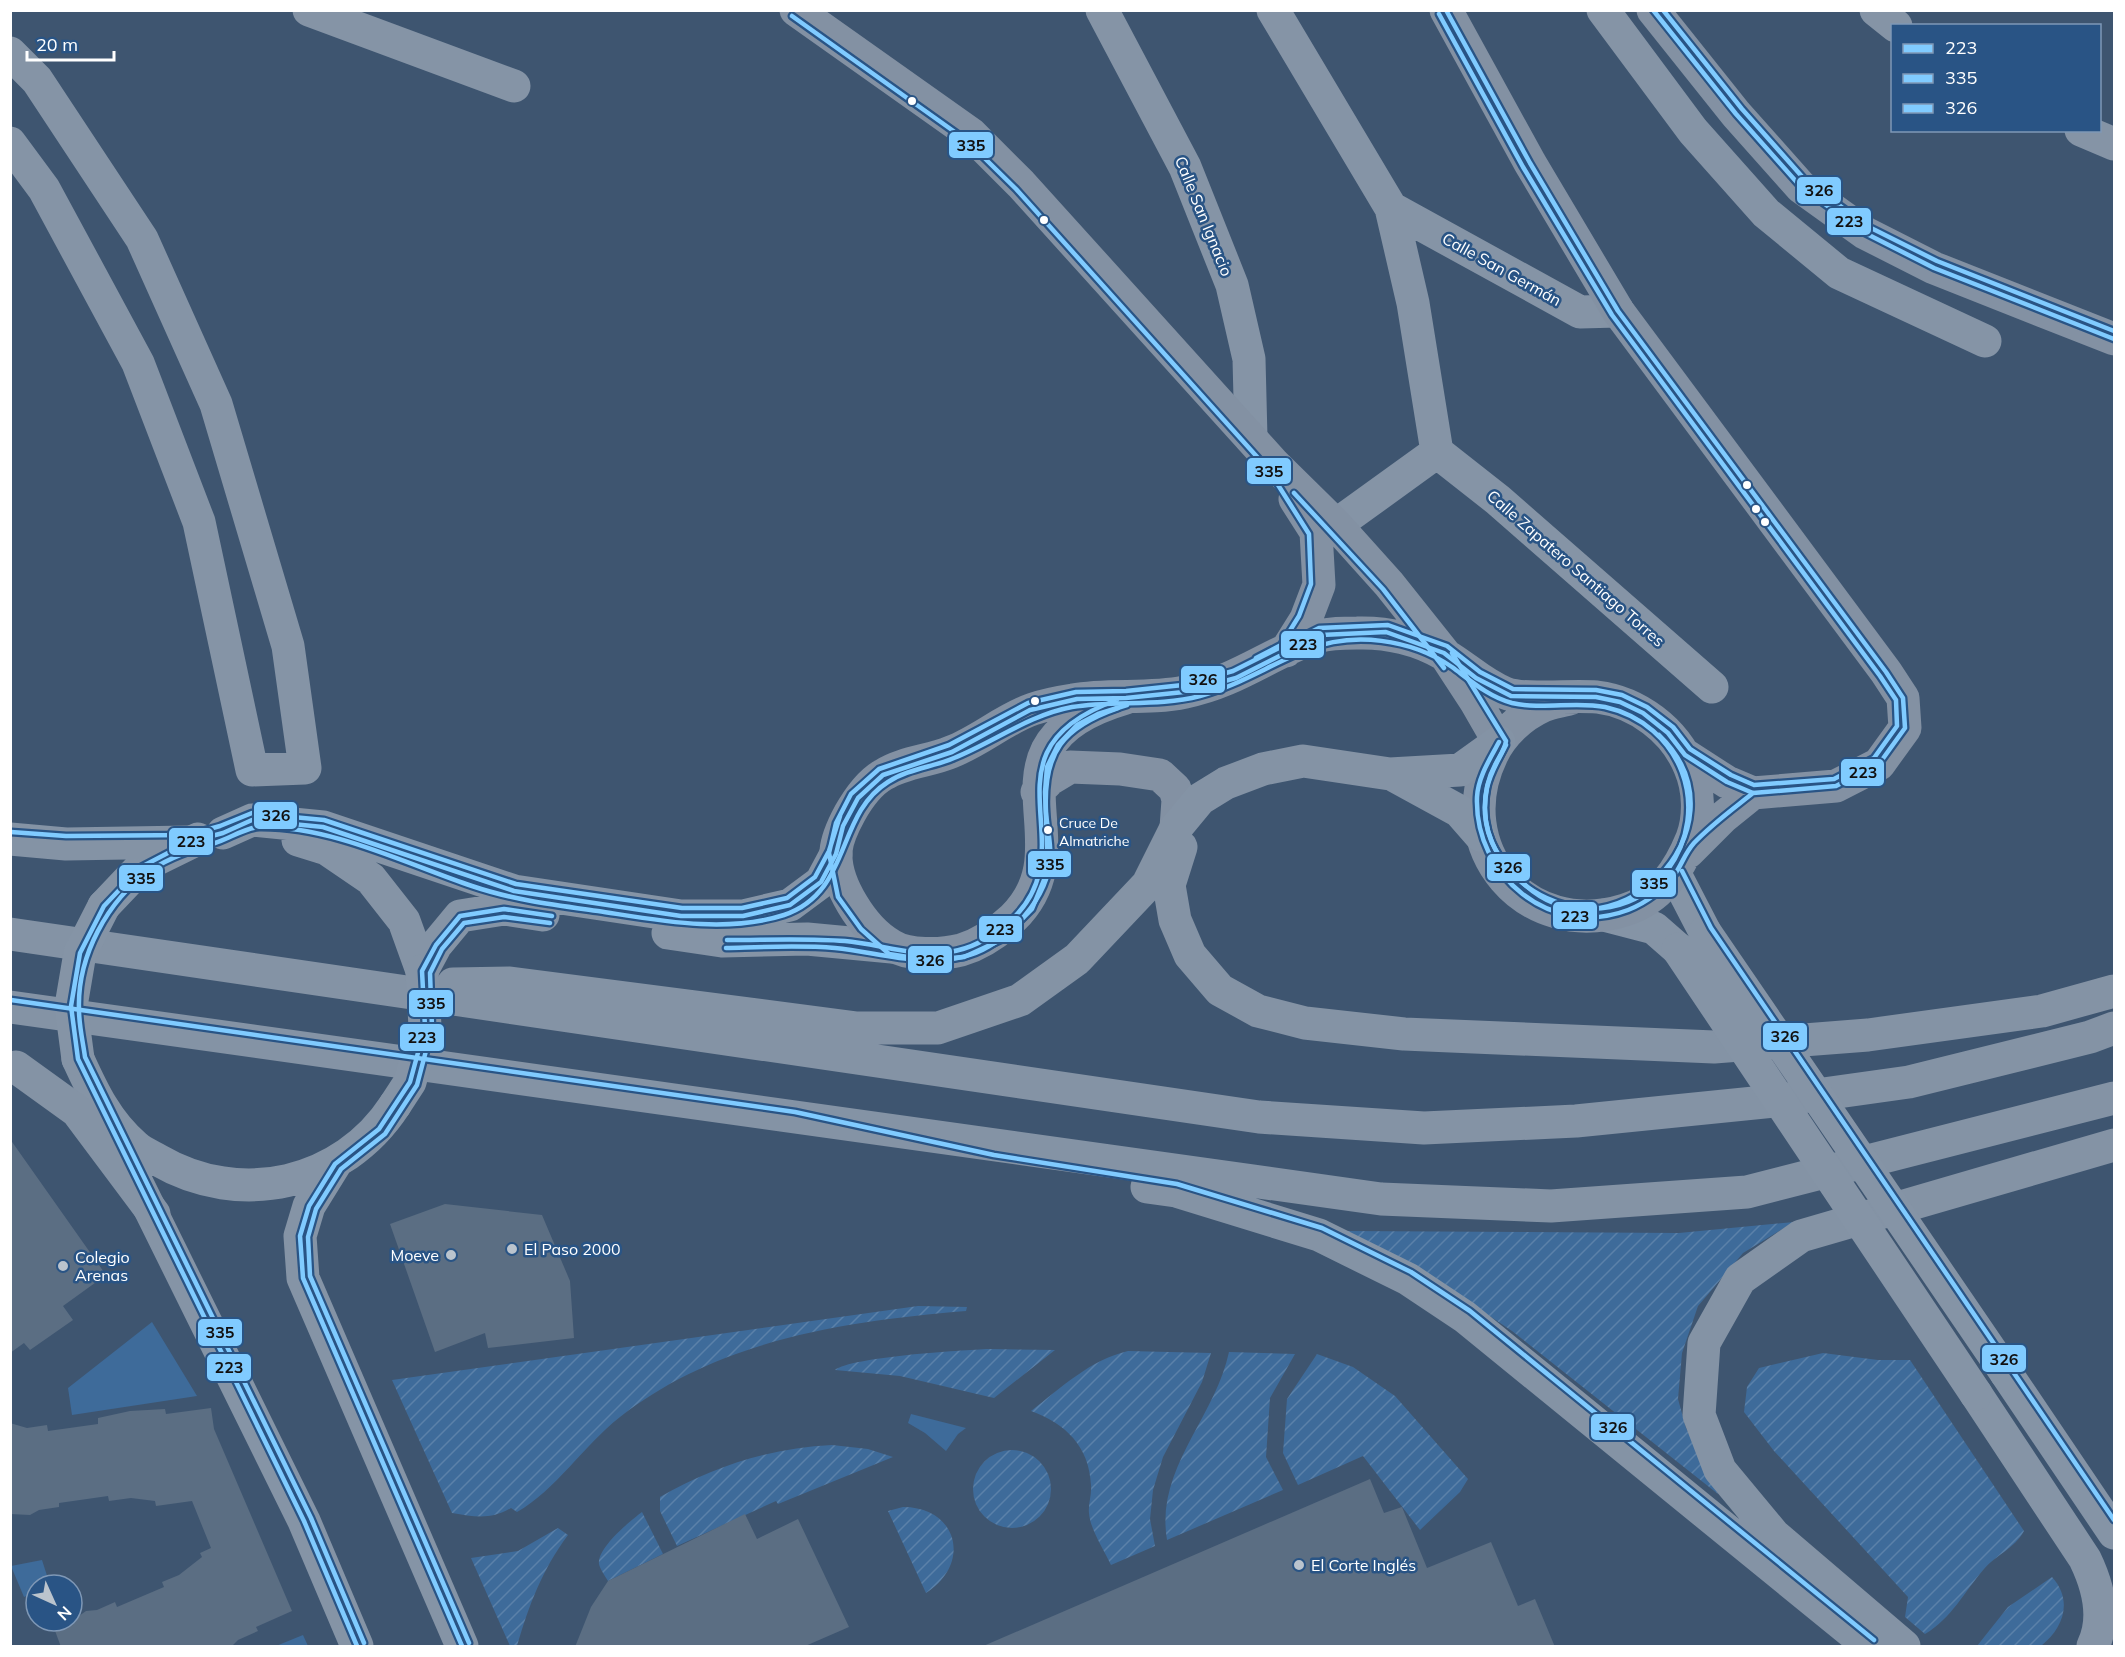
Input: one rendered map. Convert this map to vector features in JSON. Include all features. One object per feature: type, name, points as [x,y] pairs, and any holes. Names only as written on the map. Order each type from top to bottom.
[{"type":"highway","points":[[356,986],[510,983],[857,1028],[938,1028],[1020,1000],[1077,959],[1148,884],[1176,828],[1200,799],[1227,783],[1263,769],[1303,761],[1390,774],[1460,770],[1499,742]]},
{"type":"highway","points":[[1263,769],[1229,794],[1200,822],[1181,846],[1169,885],[1175,920],[1190,955],[1220,990],[1258,1011],[1305,1023],[1404,1034],[1714,1047],[1868,1035],[2042,1011],[2115,990]]},
{"type":"highway","points":[[1390,774],[1459,811],[1480,835]]},
{"type":"highway","points":[[10,839],[66,844],[189,842]]},
{"type":"highway","points":[[10,934],[1259,1117],[1424,1128],[1576,1121],[1774,1101],[1887,1085],[2068,1043],[2115,1029]]},
{"type":"highway","points":[[10,1007],[1381,1200],[1551,1206],[1748,1192],[2115,1098]]},
{"type":"highway","points":[[13,1066],[57,1075],[100,1108]]},
{"type":"highway","points":[[13,1066],[77,1111],[154,1214]]},
{"type":"highway","points":[[795,1119],[993,1162],[1176,1191],[1319,1235],[1408,1280],[1465,1317],[1869,1647]]},
{"type":"highway","points":[[1904,1647],[1774,1536],[1720,1470],[1699,1415],[1704,1343],[1740,1279],[1801,1236],[2115,1145]]},
{"type":"main road","points":[[796,10],[971,134],[1021,184],[1274,464],[1336,525],[1389,584],[1443,653],[1476,702],[1499,742]]},
{"type":"main road","points":[[1446,10],[1530,164],[1618,311],[1887,672],[1903,698],[1905,728],[1878,764],[1836,786],[1754,793],[1727,782],[1685,755]]},
{"type":"main road","points":[[1653,10],[1736,114],[1801,187],[1865,233],[1934,268],[2115,339]]},
{"type":"main road","points":[[1274,464],[1316,532],[1319,585],[1306,619],[1286,651]]},
{"type":"main road","points":[[1126,698],[1095,707],[1072,719],[1053,741],[1040,765],[1037,792],[1041,868],[1026,905],[996,934],[962,950],[928,953],[892,947],[867,924],[845,894],[836,854],[843,826],[858,798],[883,775],[952,752],[1030,710],[1077,699],[1126,698],[1184,692],[1204,687],[1236,678],[1321,635],[1386,632],[1443,653],[1476,678],[1511,696],[1604,699],[1620,702],[1643,713],[1668,733],[1685,755],[1694,777],[1697,805],[1696,829],[1681,864]]},
{"type":"main road","points":[[1572,698],[1541,707],[1516,724],[1499,742],[1481,777],[1478,796],[1480,835],[1487,853],[1508,885],[1524,898],[1559,914],[1578,917],[1604,915],[1630,909],[1658,892],[1722,818],[1754,793]]},
{"type":"main road","points":[[1037,792],[1050,779],[1070,768],[1120,769],[1160,776],[1175,789],[1178,800],[1176,828]]},
{"type":"street","points":[[309,10],[514,86]]},
{"type":"street","name":"Calle San Ignacio","points":[[1102,10],[1185,166],[1232,285],[1249,360],[1251,438]]},
{"type":"street","points":[[1273,10],[1391,208],[1415,313],[1437,452],[1336,525]]},
{"type":"street","points":[[1603,10],[1693,131],[1766,213],[1839,273],[1985,341]]},
{"type":"street","points":[[1876,10],[1894,24]]},
{"type":"street","points":[[10,53],[37,80],[142,239],[216,404],[288,646],[305,768],[252,770],[199,522],[138,363],[44,189],[10,143]]},
{"type":"street","points":[[2085,132],[2115,144]]},
{"type":"street","name":"Calle San Germán","points":[[1391,208],[1580,312],[1618,311]]},
{"type":"street","name":"Calle Zapatero Santiago Torres","points":[[1437,452],[1498,500],[1712,687]]},
{"type":"street","points":[[357,1647],[303,1521],[78,1059],[71,1006],[80,953],[104,906],[141,867],[189,842],[223,833],[252,820],[323,827],[514,891],[681,916],[743,916],[790,906],[821,882],[836,854]]},
{"type":"street","points":[[100,1108],[136,1147],[181,1174],[232,1186],[285,1183],[335,1164],[379,1129],[410,1082],[425,1028],[425,957],[404,921],[371,879],[327,849],[276,833],[223,833]]},
{"type":"street","points":[[1681,864],[1691,941],[1976,1394],[2085,1559],[2096,1582],[2101,1604],[2098,1638],[2093,1647]]},
{"type":"street","points":[[425,957],[460,916],[504,909],[722,941],[807,939],[892,947]]},
{"type":"street","points":[[1604,915],[1654,928],[1691,941],[2006,1373],[2115,1533]]},
{"type":"street","points":[[335,1164],[309,1206],[300,1236],[303,1278],[462,1647]]},
{"type":"shaded area","points":[[1794,1222],[1743,1253],[1698,1306],[1682,1353],[1678,1399],[1686,1428],[1718,1494],[1512,1331],[1439,1282],[1342,1231],[1679,1233]]},
{"type":"shaded area","points":[[918,1306],[967,1307],[966,1311],[875,1321],[784,1339],[741,1352],[698,1369],[658,1391],[620,1417],[531,1503],[517,1512],[511,1508],[490,1516],[452,1513],[392,1380]]},
{"type":"shaded area","points":[[152,1322],[197,1396],[72,1415],[68,1388]]},
{"type":"shaded area","points":[[989,1349],[1055,1350],[994,1398],[900,1376],[835,1370],[845,1365],[884,1358]]},
{"type":"shaded area","points":[[1128,1351],[1211,1353],[1202,1382],[1163,1457],[1153,1490],[1150,1519],[1155,1546],[1111,1565],[1090,1519],[1091,1489],[1086,1459],[1065,1430],[1044,1416],[1031,1411],[1089,1368],[1114,1355]]},
{"type":"shaded area","points":[[1229,1352],[1295,1354],[1270,1398],[1266,1457],[1283,1490],[1167,1540],[1166,1514],[1170,1490],[1188,1444],[1222,1376]]},
{"type":"shaded area","points":[[1823,1353],[1878,1360],[1910,1360],[2024,1531],[2016,1542],[1984,1569],[1943,1620],[1925,1634],[1905,1617],[1908,1597],[1774,1451],[1744,1412],[1747,1387],[1759,1368]]},
{"type":"shaded area","points":[[1317,1354],[1353,1367],[1395,1396],[1468,1479],[1460,1492],[1420,1530],[1363,1456],[1298,1485],[1283,1453],[1287,1399]]},
{"type":"shaded area","points":[[911,1414],[966,1428],[958,1434],[946,1451],[925,1433],[908,1423]]},
{"type":"shaded area","points":[[832,1445],[868,1449],[893,1457],[778,1504],[776,1501],[677,1546],[660,1511],[660,1497],[701,1476],[743,1460],[787,1450]]},
{"type":"shaded area","points":[[1004,1450],[1020,1450],[1034,1456],[1045,1467],[1051,1481],[1051,1497],[1045,1511],[1034,1522],[1020,1528],[1004,1528],[990,1522],[979,1511],[973,1497],[973,1481],[979,1467],[990,1456]]},
{"type":"shaded area","points":[[903,1507],[922,1510],[936,1516],[947,1527],[952,1539],[953,1553],[950,1567],[940,1581],[926,1593],[888,1511]]},
{"type":"shaded area","points":[[642,1512],[663,1554],[608,1581],[599,1564],[603,1550],[615,1535]]},
{"type":"shaded area","points":[[558,1528],[568,1535],[537,1588],[517,1646],[510,1646],[471,1558],[518,1551]]},
{"type":"shaded area","points":[[42,1560],[46,1573],[24,1573],[24,1597],[11,1566]]},
{"type":"shaded area","points":[[2052,1577],[2062,1595],[2064,1604],[2060,1622],[2049,1639],[2041,1646],[1977,1646],[2008,1607]]},
{"type":"shaded area","points":[[303,1635],[308,1646],[276,1646]]},
{"type":"building","points":[[10,1139],[106,1275],[63,1306],[73,1320],[30,1350],[24,1343],[10,1353]]},
{"type":"building","name":"Moeve","points":[[445,1204],[542,1215],[570,1281],[574,1338],[488,1348],[485,1333],[435,1352],[390,1224]]},
{"type":"building","points":[[211,1408],[214,1429],[292,1611],[256,1627],[258,1631],[238,1640],[231,1647],[61,1647],[56,1633],[84,1633],[84,1612],[86,1611],[97,1610],[115,1602],[117,1607],[164,1587],[162,1582],[179,1575],[202,1557],[200,1553],[211,1548],[192,1501],[156,1506],[155,1501],[131,1498],[109,1501],[108,1496],[59,1503],[59,1507],[39,1510],[30,1515],[10,1514],[10,1423],[27,1428],[47,1425],[48,1431],[98,1424],[98,1418],[130,1411],[165,1409],[166,1414]]},
{"type":"building","name":"El Corte Inglés","points":[[1370,1479],[1384,1513],[1402,1507],[1427,1568],[1491,1542],[1518,1606],[1535,1599],[1555,1647],[981,1647]]},
{"type":"building","points":[[745,1514],[757,1539],[798,1519],[849,1627],[803,1647],[575,1647],[591,1607],[608,1581]]},
{"type":"transit line","name":"223","points":[[357,1646],[304,1521],[78,1059],[71,1006],[80,953],[104,906],[141,867],[189,842],[223,833],[252,820],[323,827],[514,891],[681,916],[743,916],[790,905],[821,882],[836,854],[843,826],[858,798],[883,775],[952,752],[1030,710],[1077,699],[1126,698],[1184,692],[1236,678],[1321,635],[1386,632],[1444,653],[1476,678],[1511,696],[1596,697],[1620,702],[1643,713],[1668,733],[1685,755],[1727,782],[1753,793],[1836,786],[1879,764],[1905,728],[1903,698],[1886,672],[1618,311],[1530,163],[1446,10]]},
{"type":"transit line","name":"223","points":[[1653,10],[1736,114],[1801,187],[1865,233],[1934,268],[2114,339]]},
{"type":"transit line","name":"326","points":[[1663,10],[1742,109],[1806,181],[1869,227],[1937,261],[2114,331]]},
{"type":"transit line","name":"326","points":[[1127,705],[1098,714],[1077,725],[1058,745],[1047,767],[1045,792],[1048,870],[1032,909],[1001,940],[964,957],[927,960],[889,954],[861,929],[838,897],[829,853],[836,823],[851,794],[879,769],[949,745],[1028,703],[1076,692],[1126,691],[1183,685],[1233,671],[1319,628],[1388,625],[1447,646],[1480,672],[1513,689],[1596,690],[1622,695],[1647,707],[1673,727],[1690,749],[1731,775],[1754,785],[1834,779],[1874,758],[1897,726],[1896,700],[1880,676],[1612,315],[1523,167],[1439,14]]},
{"type":"transit line","name":"335","points":[[792,16],[966,140],[1016,189],[1268,469],[1309,534],[1311,584],[1299,616],[1281,645],[1256,658]]},
{"type":"transit line","name":"335","points":[[1294,493],[1383,589],[1444,668]]},
{"type":"transit line","name":"335","points":[[364,1643],[311,1518],[85,1057],[79,1016],[83,970],[89,950],[108,914],[135,882],[158,865],[248,829],[286,828],[341,839],[487,891],[519,898],[691,924],[738,924],[761,921],[784,915],[806,904],[821,889],[833,872],[859,813],[871,796],[896,778],[969,752],[1026,722],[1056,711],[1088,705],[1168,701],[1200,696],[1228,687],[1307,650],[1325,644],[1362,640],[1400,644],[1436,657],[1488,693],[1512,703],[1535,706],[1594,705],[1605,707],[1631,716],[1653,731],[1670,750],[1682,772],[1688,796],[1687,821],[1681,847],[1667,871],[1641,895],[1610,907],[1578,908],[1547,898],[1519,880],[1498,855],[1486,824],[1487,788],[1492,771],[1506,745]]},
{"type":"transit line","name":"326","points":[[1452,653],[1506,741],[1490,777],[1486,795],[1485,814],[1491,841],[1499,856],[1517,877],[1553,903],[1591,909],[1627,899],[1658,877],[1680,846],[1690,810],[1684,772],[1659,735]]},
{"type":"transit line","name":"223","points":[[727,940],[845,941],[910,952],[936,953],[965,948],[996,933],[1009,922],[1032,893],[1041,863],[1041,774],[1050,746],[1074,721],[1117,700]]},
{"type":"transit line","name":"335","points":[[726,948],[821,947],[914,960],[946,960],[970,955],[991,945],[1022,918],[1033,904],[1046,880],[1050,856],[1046,791],[1053,758],[1070,733],[1099,715],[1118,708]]},
{"type":"transit line","name":"223","points":[[1499,742],[1482,775],[1477,797],[1479,826],[1488,852],[1503,875],[1522,894],[1546,908],[1571,916],[1599,917],[1628,910],[1648,899],[1671,880],[1694,843],[1753,793]]},
{"type":"transit line","name":"326","points":[[11,832],[66,836],[188,835],[220,826],[252,813],[324,820],[516,884],[682,908],[742,908],[787,898],[815,877],[829,851],[840,816]]},
{"type":"transit line","name":"326","points":[[1682,871],[1711,928],[2114,1520]]},
{"type":"transit line","name":"223","points":[[462,1646],[303,1278],[300,1236],[309,1206],[335,1164],[379,1129],[410,1082],[425,1027],[422,971],[436,945],[460,916],[504,909],[552,916]]},
{"type":"transit line","name":"335","points":[[469,1643],[310,1276],[308,1237],[316,1209],[341,1169],[385,1134],[417,1085],[432,1028],[430,973],[442,949],[464,923],[504,917],[550,923]]},
{"type":"transit line","name":"326","points":[[11,1000],[795,1112],[994,1155],[1177,1184],[1322,1228],[1411,1272],[1470,1311],[1874,1640]]},
{"type":"place","name":"Cruce De Almatriche","points":[[1048,830]]},
{"type":"place","name":"El Paso 2000","points":[[512,1249]]},
{"type":"place","name":"Moeve","points":[[451,1255]]},
{"type":"place","name":"Colegio Arenas","points":[[63,1266]]},
{"type":"place","name":"El Corte Inglés","points":[[1299,1565]]}]
